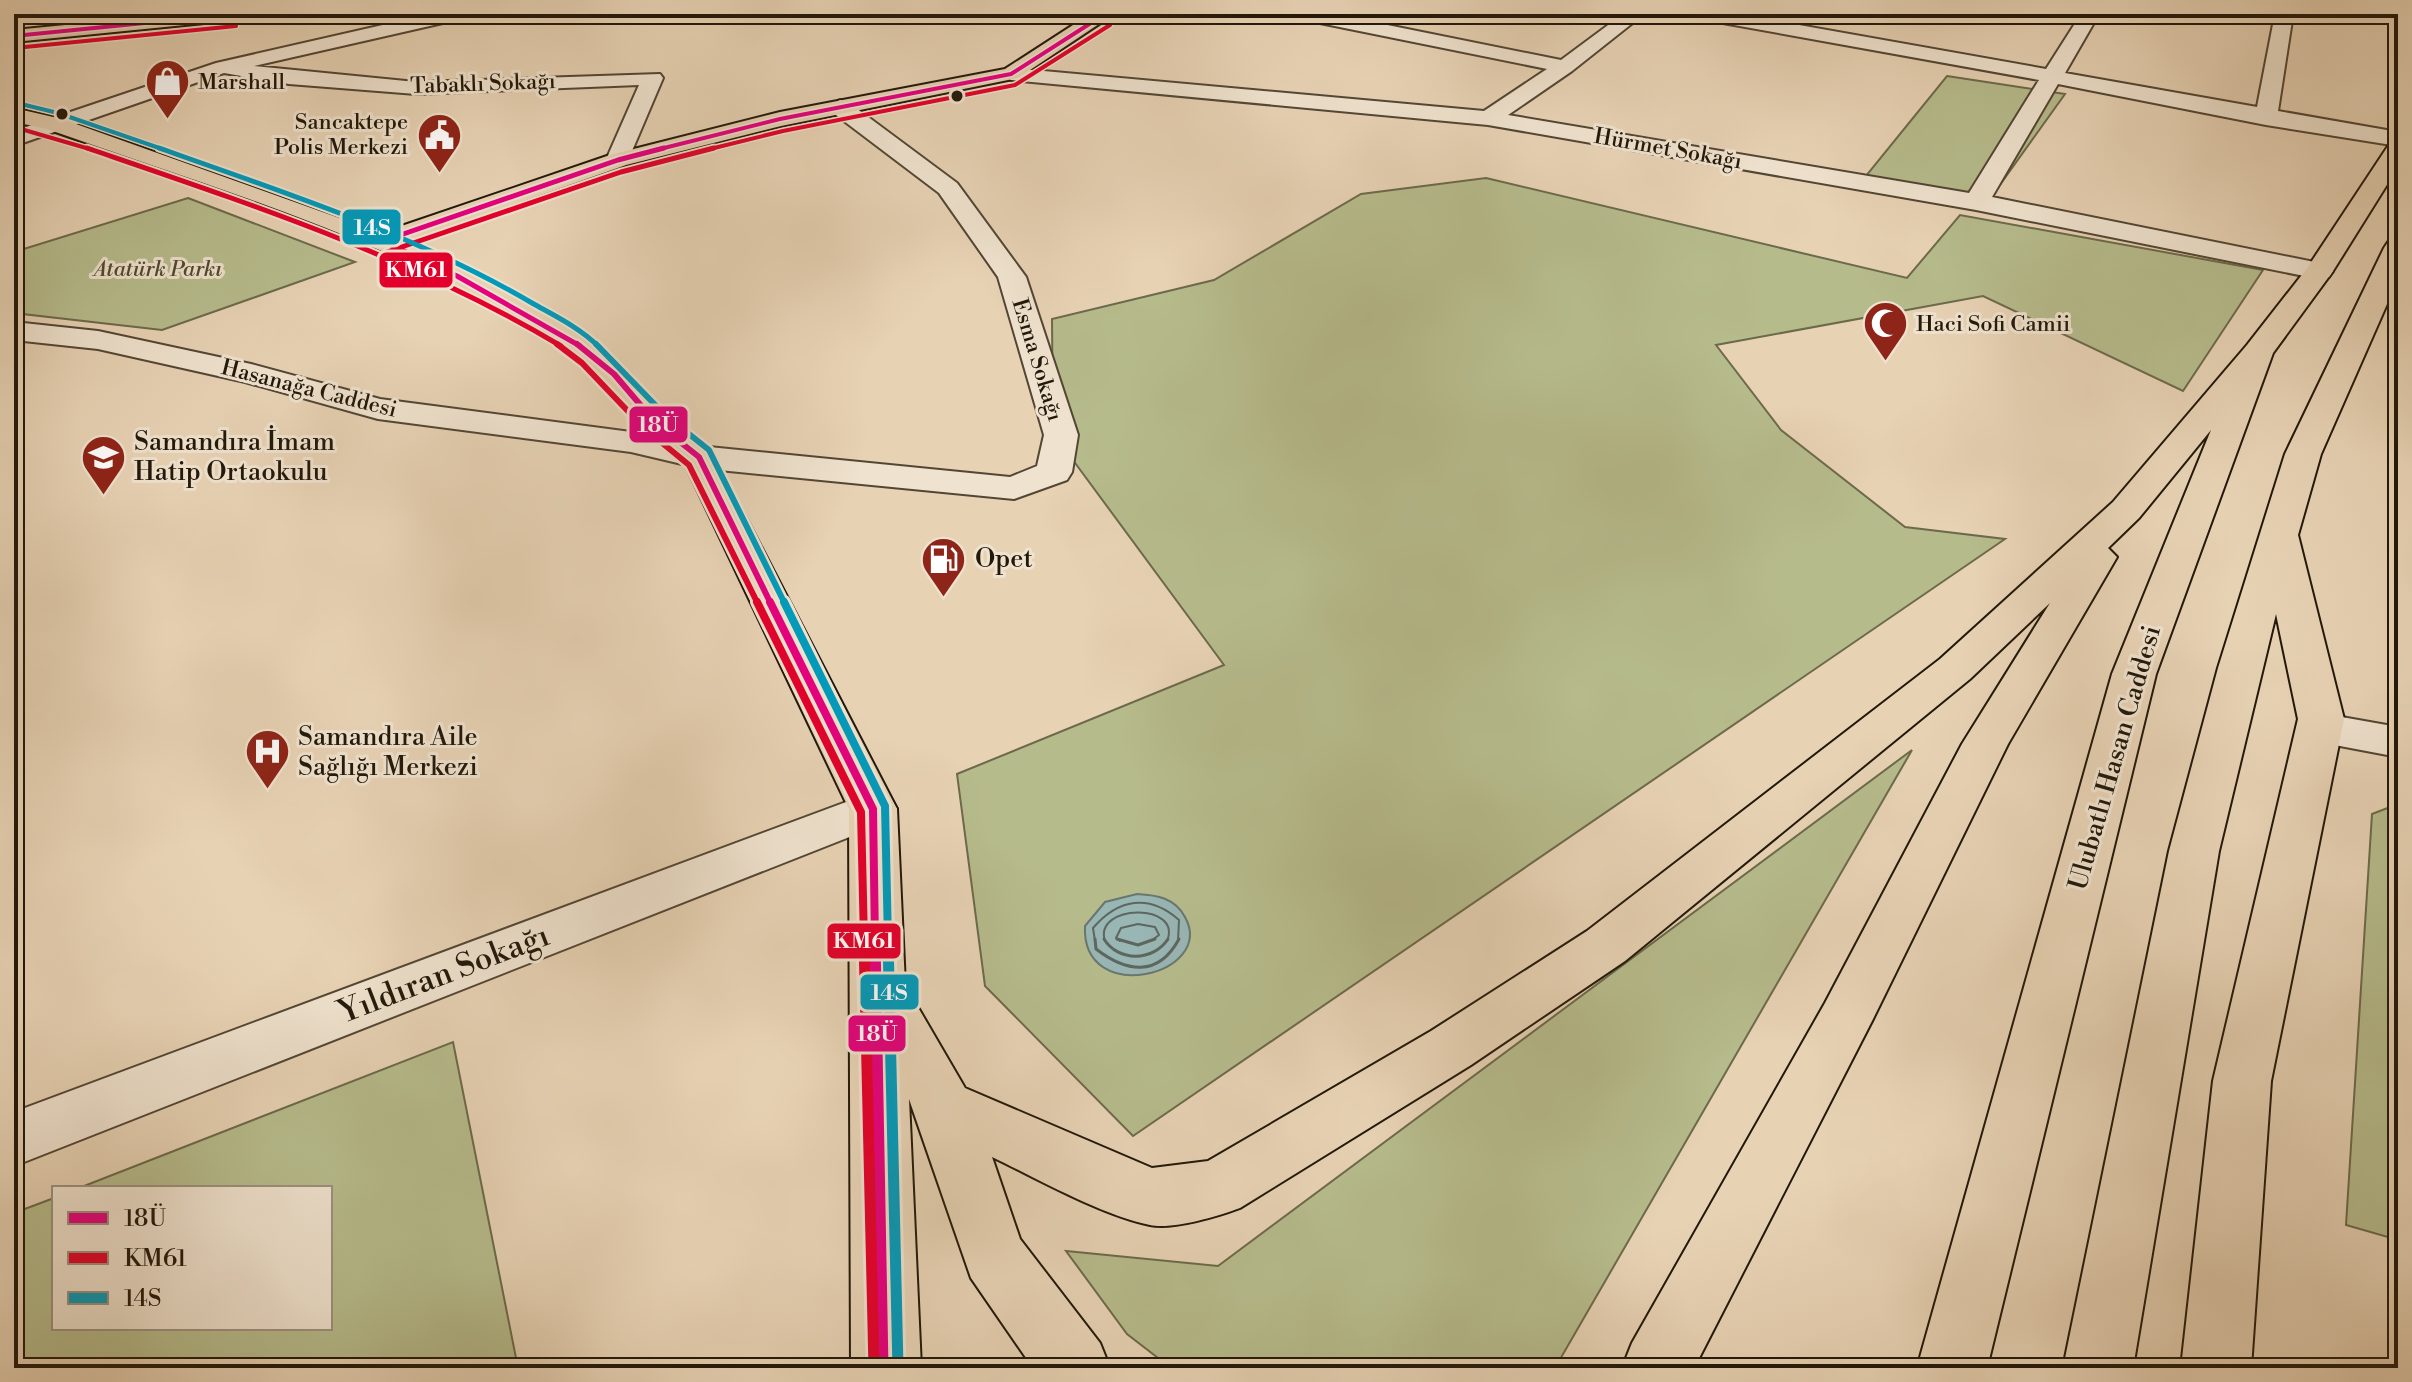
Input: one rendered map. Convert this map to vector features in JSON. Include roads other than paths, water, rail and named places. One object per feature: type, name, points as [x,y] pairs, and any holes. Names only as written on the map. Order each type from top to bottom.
[{"type":"main road","points":[[14,36],[235,14]]},
{"type":"main road","points":[[383,241],[618,160],[840,107],[1011,74],[1036,60],[1090,20],[1105,14]]},
{"type":"main road","points":[[14,115],[54,124],[383,241],[457,276],[567,336],[614,374],[655,422],[699,457],[873,809],[884,1359]]},
{"type":"main road","name":"Ulubatlı Hasan Caddesi","points":[[1952,1368],[2134,674],[2258,352],[2319,271],[2398,148]]},
{"type":"main road","points":[[2098,1368],[2194,851],[2240,668],[2303,454],[2398,248]]},
{"type":"main road","points":[[944,1106],[1100,1178],[1152,1197],[1218,1188],[1451,1048],[1606,946],[1955,669],[2126,510],[2258,352]]},
{"type":"main road","points":[[1657,1368],[1845,1019],[1985,744],[2126,510]]},
{"type":"main road","points":[[2216,1368],[2242,1081],[2321,719],[2278,533]]},
{"type":"main road","points":[[877,987],[944,1106],[994,1256],[1075,1368]]},
{"type":"street","points":[[333,42],[351,14]]},
{"type":"street","name":"Tabaklı Sokağı","points":[[14,139],[223,67],[456,14]]},
{"type":"street","points":[[1305,14],[1565,67]]},
{"type":"street","points":[[1488,118],[1565,67],[1635,14]]},
{"type":"street","points":[[1706,14],[2266,118],[2398,139]]},
{"type":"street","points":[[1976,202],[2090,14]]},
{"type":"street","points":[[2266,118],[2284,14]]},
{"type":"street","points":[[1838,37],[1856,22]]},
{"type":"street","name":"Tabaklı Sokağı","points":[[223,67],[289,78],[416,88],[653,78],[618,160]]},
{"type":"street","name":"Hürmet Sokağı","points":[[1011,74],[1488,118],[1976,202],[2319,271]]},
{"type":"street","name":"Esma Sokağı","points":[[699,457],[1014,488],[1054,472],[1061,435],[1012,277],[948,188],[840,107]]},
{"type":"street","name":"Hasanağa Caddesi","points":[[14,331],[98,340],[251,374],[378,409],[631,442],[699,457]]},
{"type":"street","points":[[2319,728],[2398,742]]},
{"type":"street","name":"Yıldıran Sokağı","points":[[14,1139],[873,809]]},
{"type":"water","points":[[1137,894],[1158,897],[1176,906],[1185,917],[1190,937],[1182,954],[1166,967],[1146,974],[1123,974],[1103,967],[1089,952],[1085,926],[1105,902]]},
{"type":"place","name":"Marshall","points":[[167,121]]},
{"type":"place","name":"Sancaktepe Polis Merkezi","points":[[439,174]]},
{"type":"place","name":"Haci Sofi Camii","points":[[1885,363]]},
{"type":"place","name":"Samandıra İmam Hatip Ortaokulu","points":[[103,496]]},
{"type":"place","name":"Opet","points":[[944,598]]},
{"type":"place","name":"Samandıra Aile Sağlığı Merkezi","points":[[267,791]]},
{"type":"park label","name":"Atatürk Parkı","points":[[158,269]]}]
